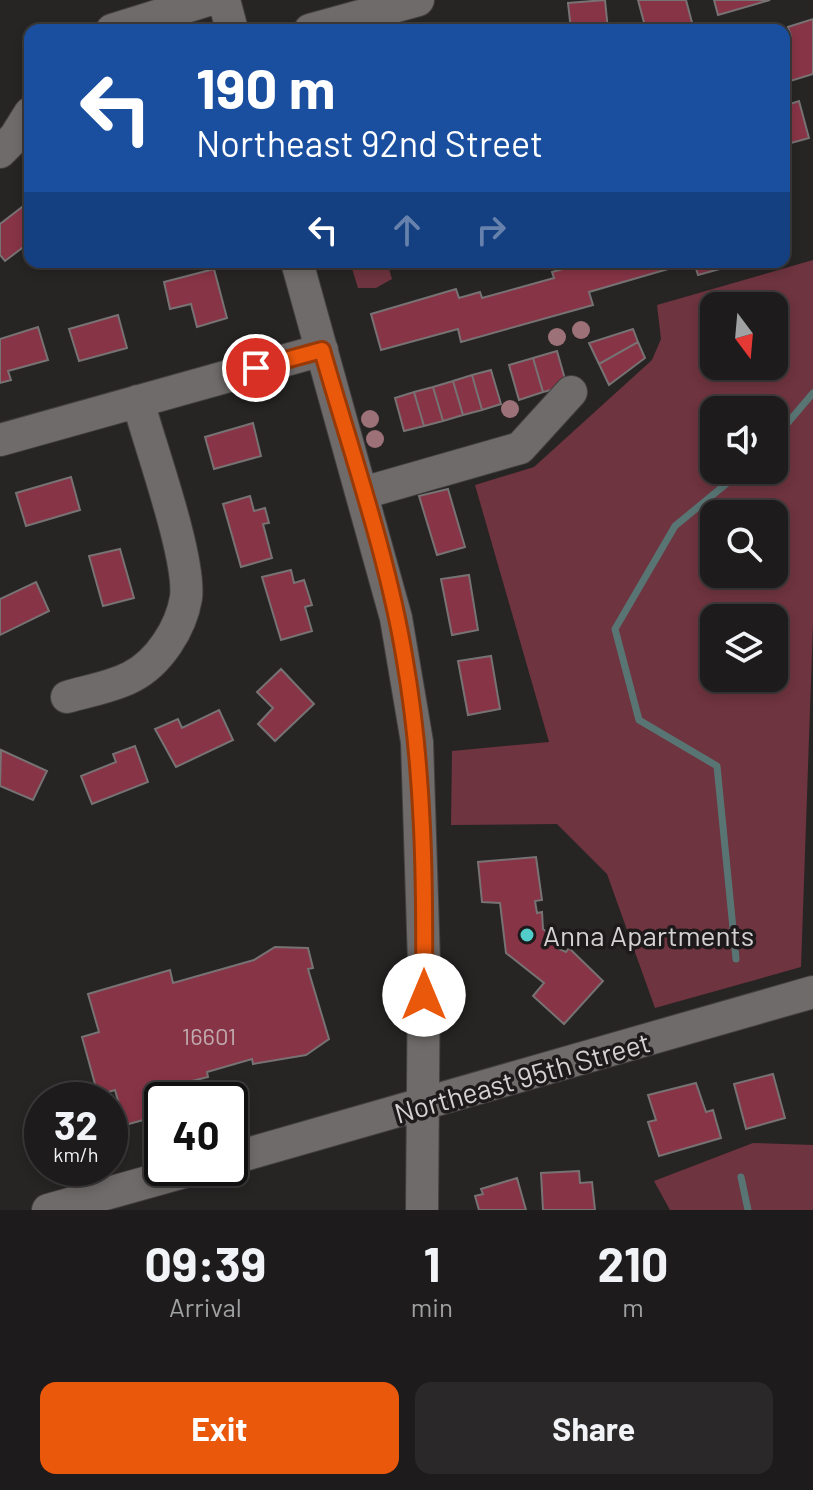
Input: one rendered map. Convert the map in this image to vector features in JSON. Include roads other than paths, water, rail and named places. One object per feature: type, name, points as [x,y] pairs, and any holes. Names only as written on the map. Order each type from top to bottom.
[{"type":"street","points":[[131,24],[208,0]]},
{"type":"street","points":[[224,0],[230,24]]},
{"type":"street","points":[[332,24],[418,0]]},
{"type":"street","points":[[0,152],[24,123]]},
{"type":"street","points":[[299,268],[396,618],[417,742],[424,946],[422,1210]]},
{"type":"street","points":[[0,440],[322,350]]},
{"type":"street","points":[[363,493],[520,448],[571,392]]},
{"type":"street","points":[[67,697],[131,677],[190,629],[184,564],[138,401]]},
{"type":"street","name":"Northeast 95th Street","points":[[248,1154],[813,992]]},
{"type":"street","points":[[48,1210],[144,1183]]},
{"type":"waterway","points":[[788,422],[813,393]]},
{"type":"waterway","points":[[726,484],[675,526],[615,629],[639,720],[717,766],[736,959]]},
{"type":"waterway","points":[[741,1177],[748,1210]]},
{"type":"place","name":"Anna Apartments","points":[[527,935]]}]
